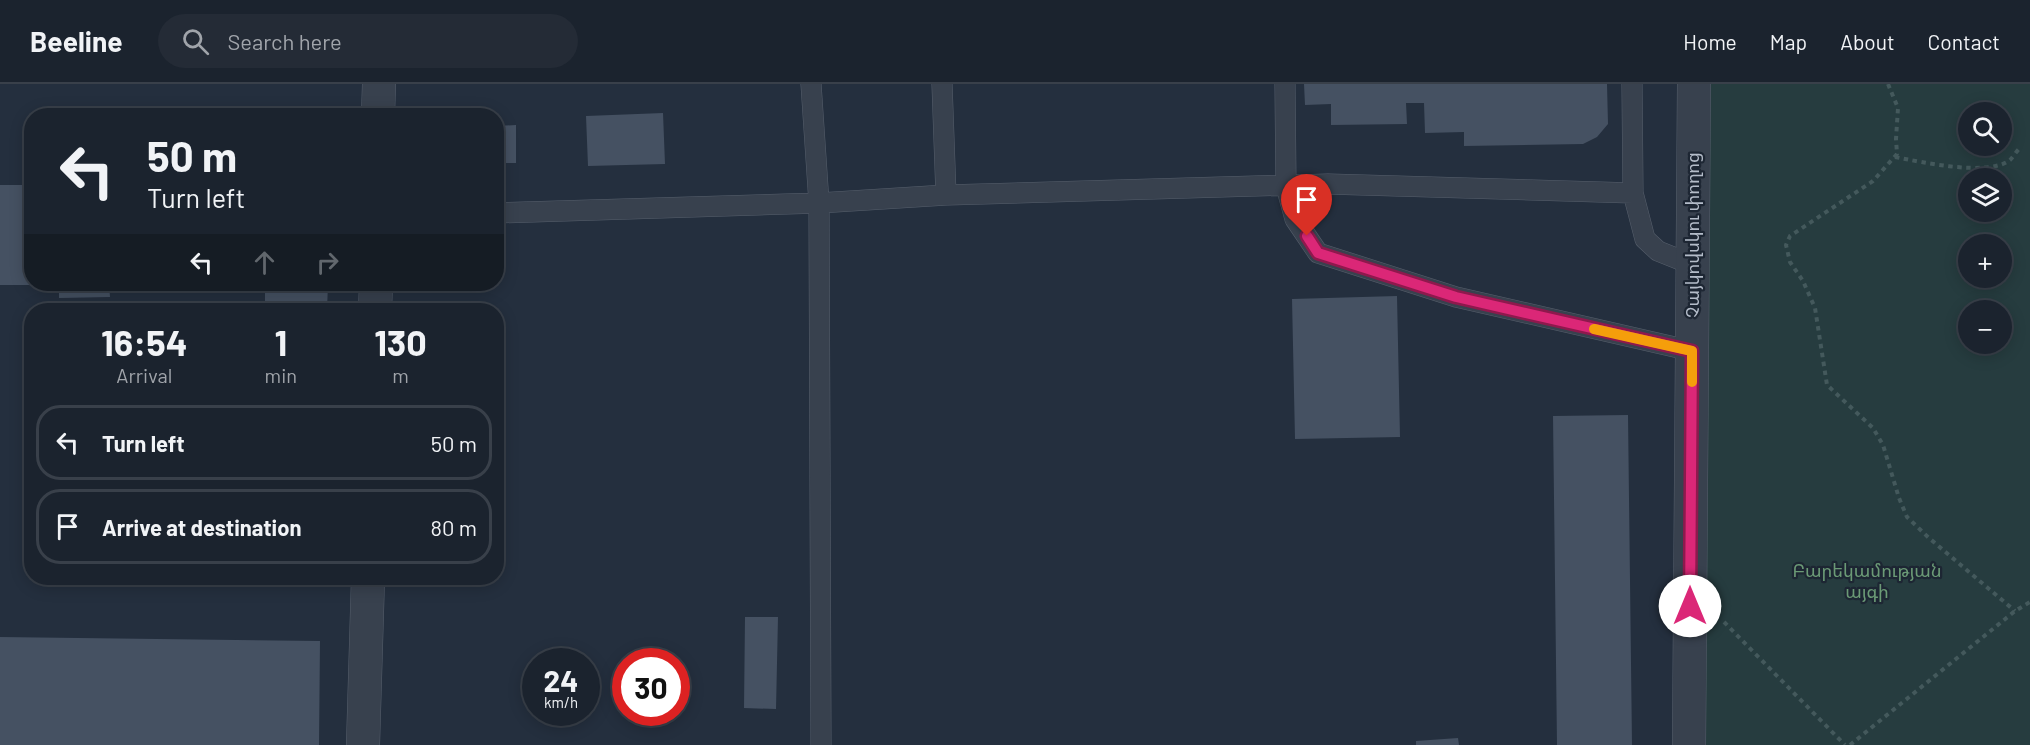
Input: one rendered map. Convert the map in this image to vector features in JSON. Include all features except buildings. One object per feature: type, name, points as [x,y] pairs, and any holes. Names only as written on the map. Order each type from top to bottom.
[{"type":"street","points":[[378,108],[379,84]]},
{"type":"street","name":"Չայկովսկու փողոց","points":[[1689,745],[1694,84]]},
{"type":"street","points":[[363,745],[368,585]]},
{"type":"lane","points":[[811,84],[819,203],[821,745]]},
{"type":"lane","points":[[942,84],[946,195]]},
{"type":"lane","points":[[1285,84],[1286,186],[1295,219],[1318,253],[1456,297],[1692,351]]},
{"type":"lane","points":[[1632,84],[1633,193],[1645,239],[1659,250],[1693,265]]},
{"type":"lane","points":[[504,213],[819,203],[946,195],[1328,184],[1633,193]]},
{"type":"path","points":[[1888,84],[1898,108],[1897,154],[1873,181],[1790,236],[1786,245],[1790,262],[1803,281],[1815,308],[1827,385],[1873,428],[1883,445],[1907,517],[2015,611]]},
{"type":"path","points":[[1895,157],[1933,164],[1988,167],[2009,161],[2019,149]]},
{"type":"path","points":[[1850,745],[2015,611],[2030,602]]},
{"type":"path","points":[[1721,619],[1845,745]]},
{"type":"green space","name":"Բարեկամության այգի","points":[[1709,84],[2030,84],[2030,745],[1703,745]]},
{"type":"slow traffic","points":[[1594,329],[1692,351],[1692,382]]},
{"type":"route","points":[[1307,236],[1318,253],[1456,297],[1692,351],[1690,606]]}]
